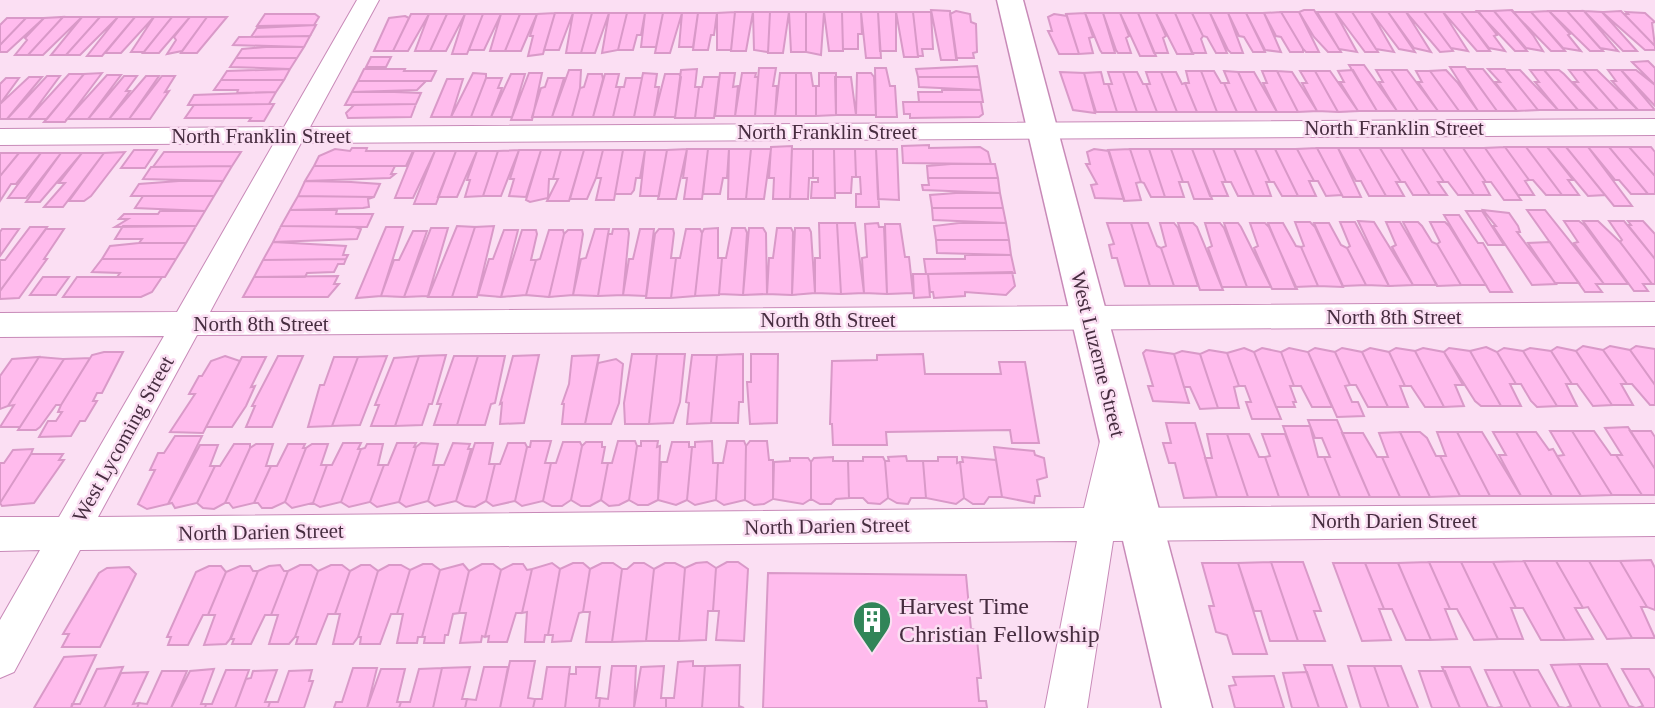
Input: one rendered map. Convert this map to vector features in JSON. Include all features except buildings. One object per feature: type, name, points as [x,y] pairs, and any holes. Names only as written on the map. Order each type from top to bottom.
[{"type":"street","name":"West Lycoming Street","points":[[0,657],[368,0]]},
{"type":"street","name":"West Luzerne Street","points":[[1010,0],[1119,436],[1119,523],[1186,708]]},
{"type":"street","name":"North Franklin Street","points":[[0,137],[1655,127]]},
{"type":"street","name":"North 8th Street","points":[[0,325],[1655,314]]},
{"type":"street","name":"North Darien Street","points":[[0,534],[1655,520]]},
{"type":"street","points":[[1066,708],[1119,523]]},
{"type":"place","name":"Harvest Time Christian Fellowship","points":[[872,654]]}]
